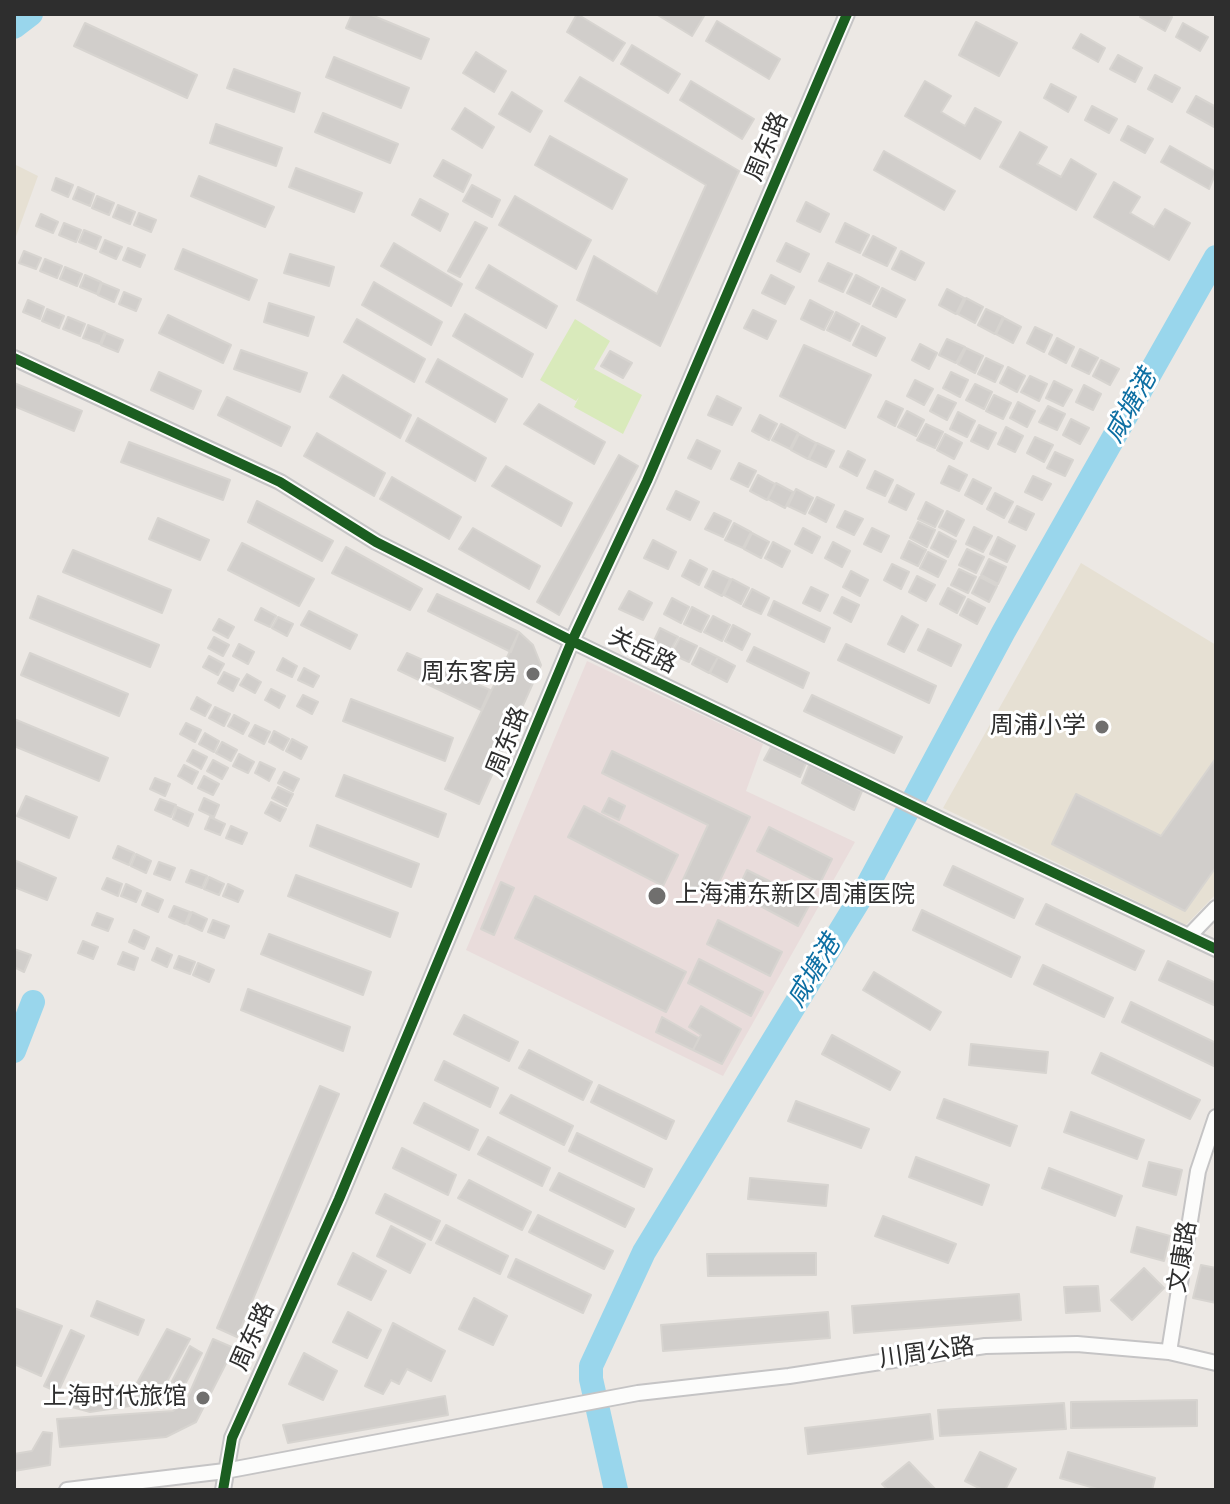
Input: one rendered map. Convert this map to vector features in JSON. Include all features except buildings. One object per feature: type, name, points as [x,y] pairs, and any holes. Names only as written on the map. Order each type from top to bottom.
[{"type":"street","name":"周东路","points":[[223,1490],[232,1438],[339,1199],[572,641],[647,481],[847,14]]},
{"type":"street","name":"关岳路","points":[[14,358],[280,482],[376,542],[572,641],[1216,949]]},
{"type":"street","points":[[1189,936],[1216,908]]},
{"type":"street","name":"文康路","points":[[1169,1352],[1198,1171],[1216,1117]]},
{"type":"street","name":"川周公路","points":[[67,1490],[225,1471],[638,1393],[789,1376],[985,1346],[1077,1344],[1169,1352],[1216,1363]]},
{"type":"shaded area","points":[[14,164],[38,176],[14,242]]},
{"type":"shaded area","name":"周浦小学","points":[[1081,563],[1216,645],[1216,894],[1186,925],[943,808]]},
{"type":"shaded area","name":"上海浦东新区周浦医院","points":[[587,661],[763,744],[746,791],[855,842],[723,1076],[466,950]]},
{"type":"green space","points":[[575,319],[610,341],[594,369],[642,395],[623,434],[574,407],[579,397],[576,401],[540,380]]},
{"type":"waterway","points":[[14,27],[31,14]]},
{"type":"waterway","name":"咸塘港","points":[[616,1490],[591,1379],[591,1366],[644,1252],[864,892],[1004,631],[1216,257]]},
{"type":"waterway","points":[[14,1051],[33,1002]]},
{"type":"cycle path","points":[[223,1490],[232,1438],[339,1199],[572,641],[647,481],[847,14]]},
{"type":"cycle path","points":[[14,358],[280,482],[376,542],[572,641],[1216,949]]},
{"type":"place","name":"周东客房","points":[[533,674]]},
{"type":"place","name":"周浦小学","points":[[1102,727]]},
{"type":"place","name":"上海浦东新区周浦医院","points":[[657,896]]},
{"type":"place","name":"上海时代旅馆","points":[[203,1398]]}]
